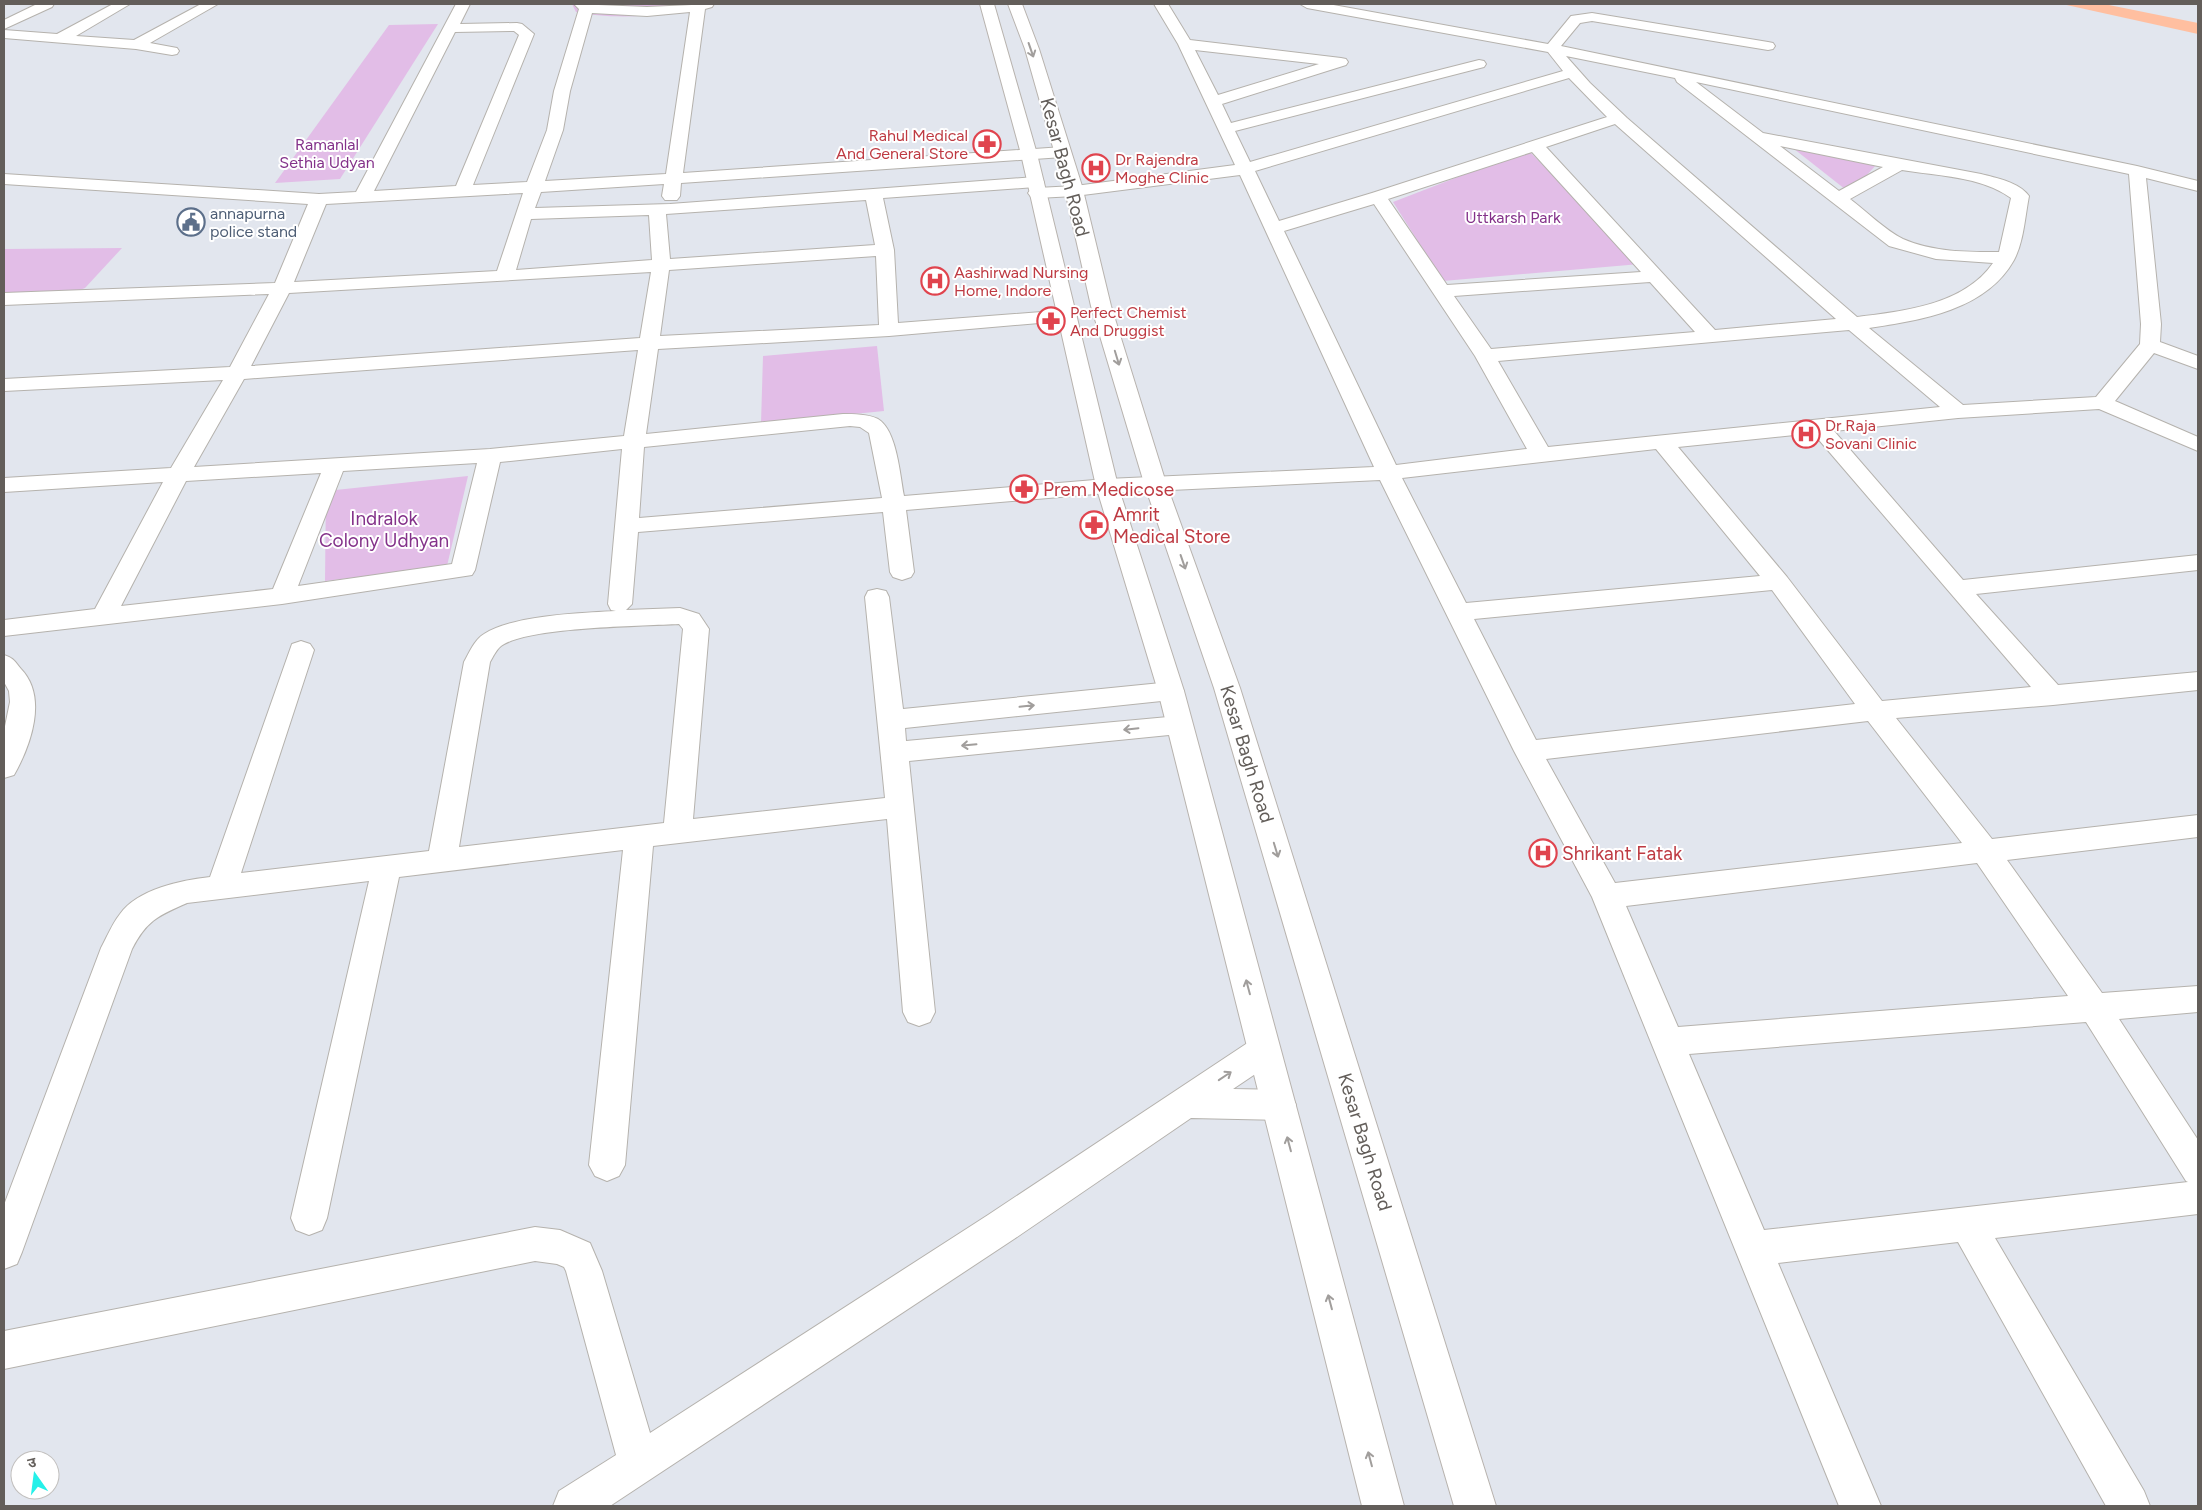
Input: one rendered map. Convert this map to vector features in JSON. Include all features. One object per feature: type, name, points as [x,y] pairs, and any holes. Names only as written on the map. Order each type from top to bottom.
[{"type":"street","points":[[4,25],[47,4]]},
{"type":"street","points":[[59,38],[123,4]]},
{"type":"street","points":[[136,45],[211,4]]},
{"type":"street","points":[[362,197],[463,4]]},
{"type":"street","name":"Kesar Bagh Road","points":[[987,4],[1002,51],[1029,154],[1107,486],[1179,724],[1383,1506]]},
{"type":"street","name":"Kesar Bagh Road","points":[[1015,4],[1032,49],[1063,152],[1101,306],[1155,484],[1227,688],[1475,1506]]},
{"type":"street","points":[[1161,4],[1185,44],[1274,228],[1388,473],[1528,751],[1607,896],[1860,1506]]},
{"type":"street","points":[[1307,4],[1552,48],[2137,171],[2198,186]]},
{"type":"street","points":[[505,276],[524,214],[555,130],[562,91],[584,6],[641,12],[702,5],[673,179],[664,209],[661,264],[634,440],[620,604]]},
{"type":"street","points":[[1552,48],[1576,19],[1592,17],[1768,46]]},
{"type":"street","points":[[451,28],[517,27],[527,34],[462,192]]},
{"type":"street","points":[[4,34],[136,45],[172,51]]},
{"type":"street","points":[[1185,44],[1341,62],[1212,102]]},
{"type":"street","points":[[1552,48],[1571,74],[1619,118],[1852,324],[1958,412]]},
{"type":"street","points":[[1225,129],[1479,64]]},
{"type":"street","points":[[524,214],[664,209],[874,195],[1036,188],[1074,191],[1244,169],[1571,74]]},
{"type":"street","points":[[1676,74],[1895,242],[1911,249],[1945,256],[2005,258]]},
{"type":"street","points":[[1415,80],[1441,87]]},
{"type":"street","points":[[1458,92],[1483,99]]},
{"type":"street","points":[[1274,228],[1378,197],[1619,118]]},
{"type":"street","points":[[1484,356],[1852,324],[1899,318],[1936,309],[1974,292],[1997,272],[2005,258],[2020,196],[2014,189],[1988,180],[1760,137]]},
{"type":"street","points":[[1535,145],[1711,336]]},
{"type":"street","points":[[4,179],[319,199],[534,188],[1063,152]]},
{"type":"street","points":[[1837,199],[1899,164]]},
{"type":"street","points":[[2102,403],[2150,345],[2151,324],[2137,171]]},
{"type":"street","points":[[874,195],[885,250],[889,330]]},
{"type":"street","points":[[1378,197],[1484,356],[1541,454]]},
{"type":"street","points":[[104,615],[178,474],[237,373],[282,288],[319,199]]},
{"type":"street","points":[[4,299],[282,288],[505,276],[885,250]]},
{"type":"street","points":[[1442,291],[1657,276]]},
{"type":"street","points":[[4,385],[237,373],[650,343],[889,330],[1067,316]]},
{"type":"street","points":[[2150,345],[2198,363]]},
{"type":"street","points":[[628,526],[894,502],[1107,486],[1388,473],[1541,454],[1958,412],[2102,403],[2198,445]]},
{"type":"street","points":[[7,492],[178,474],[334,467],[490,456],[634,440],[843,420],[862,420],[873,424],[880,431],[894,502],[902,572]]},
{"type":"street","points":[[1818,426],[1957,588],[2053,696]]},
{"type":"street","points":[[1662,442],[1778,582],[1875,711],[1985,852],[2094,1006],[2198,1170]]},
{"type":"street","points":[[4,768],[23,713],[22,692],[18,682],[9,675],[4,663],[11,627],[282,596],[463,570],[490,456]]},
{"type":"street","points":[[282,596],[334,467]]},
{"type":"street","points":[[1957,588],[2198,562]]},
{"type":"street","points":[[1459,612],[1778,582]]},
{"type":"street","points":[[877,596],[892,720],[919,1012]]},
{"type":"street","points":[[442,860],[477,662],[483,650],[492,640],[505,634],[530,628],[621,619],[680,616],[689,618],[694,622],[696,629],[678,832]]},
{"type":"street","points":[[222,887],[301,650]]},
{"type":"street","points":[[1528,751],[1875,711],[2053,696],[2198,681]]},
{"type":"street","points":[[892,720],[1170,691]]},
{"type":"street","points":[[895,752],[1179,724]]},
{"type":"street","points":[[4,1252],[118,948],[131,922],[148,907],[183,892],[387,866],[900,807]]},
{"type":"street","points":[[1607,896],[2198,826]]},
{"type":"street","points":[[607,1165],[639,837]]},
{"type":"street","points":[[309,1218],[387,866]]},
{"type":"street","points":[[1668,1042],[2198,999]]},
{"type":"street","points":[[574,1506],[1001,1227],[1264,1050]]},
{"type":"street","points":[[1187,1102],[1279,1105]]},
{"type":"street","points":[[1752,1249],[2198,1198]]},
{"type":"street","points":[[1968,1225],[2129,1506]]},
{"type":"street","points":[[4,1350],[535,1244],[560,1247],[577,1255],[584,1271],[639,1464]]},
{"type":"green space","points":[[572,4],[705,4],[659,14],[607,16],[576,12]]},
{"type":"green space","name":"Ramanlal Sethia Udyan","points":[[438,24],[340,179],[275,183],[389,25]]},
{"type":"green space","points":[[1789,145],[1878,163],[1850,193]]},
{"type":"green space","name":"Uttkarsh Park","points":[[1528,150],[1640,264],[1443,281],[1393,202]]},
{"type":"green space","points":[[122,248],[85,288],[51,301],[4,301],[4,249]]},
{"type":"green space","points":[[877,346],[884,411],[761,423],[763,356]]},
{"type":"green space","name":"Indralok Colony Udhyan","points":[[468,476],[447,566],[325,581],[326,491]]},
{"type":"shaded area","points":[[2062,4],[2104,4],[2198,23],[2198,34]]},
{"type":"place","name":"Rahul Medical And General Store","points":[[987,144]]},
{"type":"place","name":"Dr Rajendra Moghe Clinic","points":[[1096,168]]},
{"type":"place","name":"annapurna police stand","points":[[191,222]]},
{"type":"place","name":"Aashirwad Nursing Home, Indore","points":[[935,281]]},
{"type":"place","name":"Perfect Chemist And Druggist","points":[[1051,321]]},
{"type":"place","name":"Dr Raja Sovani Clinic","points":[[1806,434]]},
{"type":"place","name":"Prem Medicose","points":[[1024,489]]},
{"type":"place","name":"Amrit Medical Store","points":[[1094,525]]},
{"type":"place","name":"Shrikant Fatak","points":[[1543,853]]}]
